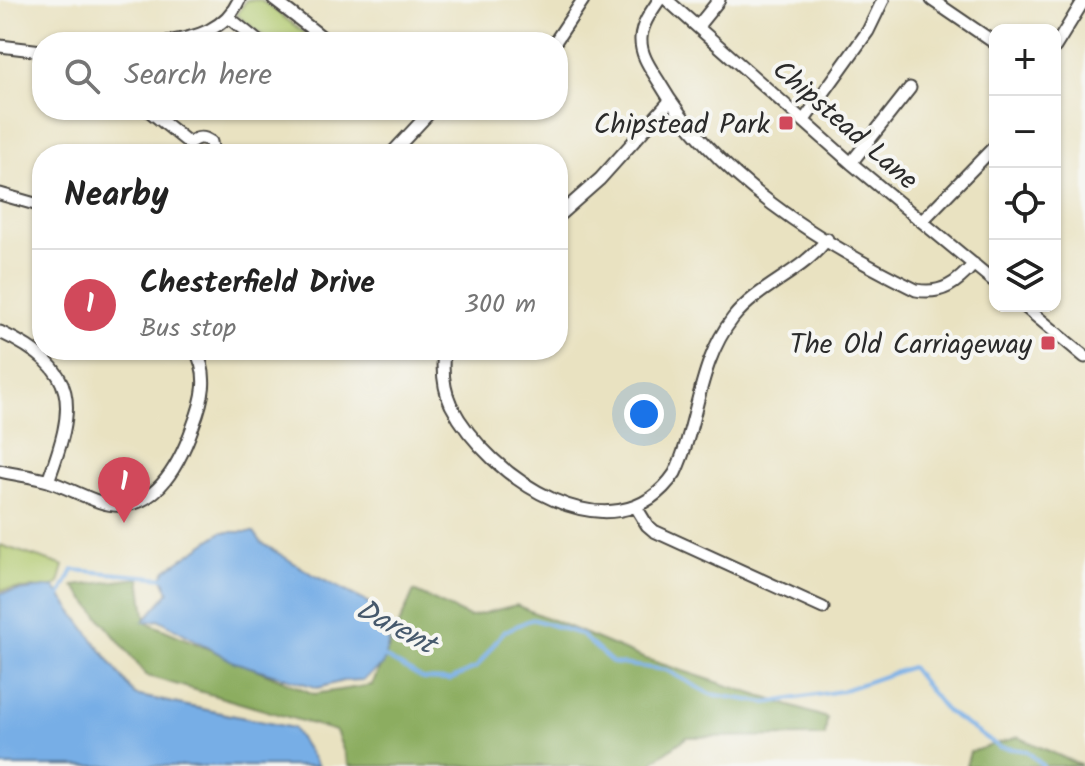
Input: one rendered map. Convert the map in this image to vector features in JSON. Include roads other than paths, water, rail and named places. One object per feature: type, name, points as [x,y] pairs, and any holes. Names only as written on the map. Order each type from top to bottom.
[{"type":"street","points":[[206,32],[228,17],[239,0]]},
{"type":"street","points":[[274,0],[316,32]]},
{"type":"street","points":[[562,32],[583,0]]},
{"type":"street","points":[[659,0],[643,29],[643,54],[684,120],[771,204],[904,284],[931,292],[953,284],[974,264]]},
{"type":"street","name":"Chipstead Lane","points":[[667,0],[851,163],[989,277]]},
{"type":"street","points":[[698,26],[719,0]]},
{"type":"street","points":[[804,120],[868,31],[883,0]]},
{"type":"street","points":[[932,0],[989,39]]},
{"type":"street","points":[[1061,37],[1084,0]]},
{"type":"street","points":[[228,17],[247,32]]},
{"type":"street","points":[[0,46],[32,50]]},
{"type":"street","points":[[851,163],[910,88]]},
{"type":"street","points":[[568,207],[607,171],[670,101]]},
{"type":"street","points":[[159,120],[184,144]]},
{"type":"street","points":[[400,144],[423,120]]},
{"type":"street","points":[[191,144],[195,138],[206,138],[211,144]]},
{"type":"street","points":[[922,221],[989,152]]},
{"type":"street","points":[[0,194],[32,203]]},
{"type":"street","points":[[443,360],[450,402],[476,440],[515,478],[537,492],[582,509],[599,513],[636,507],[664,489],[675,473],[710,356],[734,317],[761,291],[810,259],[827,239]]},
{"type":"street","points":[[1031,312],[1085,357]]},
{"type":"street","points":[[0,332],[32,349]]},
{"type":"street","points":[[46,360],[59,377],[67,406],[63,432],[48,481]]},
{"type":"street","points":[[0,471],[48,481],[103,503],[115,505],[141,500],[161,488],[175,467],[191,432],[203,397],[205,377],[201,360]]},
{"type":"street","points":[[636,507],[654,531],[823,608]]},
{"type":"water","points":[[222,532],[254,532],[262,543],[315,576],[373,605],[389,641],[383,665],[363,680],[343,681],[318,688],[234,662],[160,620],[143,622],[169,592],[162,577],[166,570]]},
{"type":"water","points":[[54,587],[135,695],[293,728],[318,766],[0,766],[0,593]]},
{"type":"waterway","name":"Darent","points":[[60,596],[73,570],[166,578]]},
{"type":"waterway","name":"Darent","points":[[383,656],[423,679],[450,680],[477,667],[503,632],[532,619],[580,634],[613,663],[666,670],[710,694],[766,703],[841,691],[911,667],[945,710],[999,747],[1027,751],[1043,766]]},
{"type":"place","name":"Chipstead Park","points":[[786,123]]},
{"type":"place","name":"The Old Carriageway","points":[[1048,343]]},
{"type":"place","name":"Chesterfield Drive","points":[[124,523]]}]
